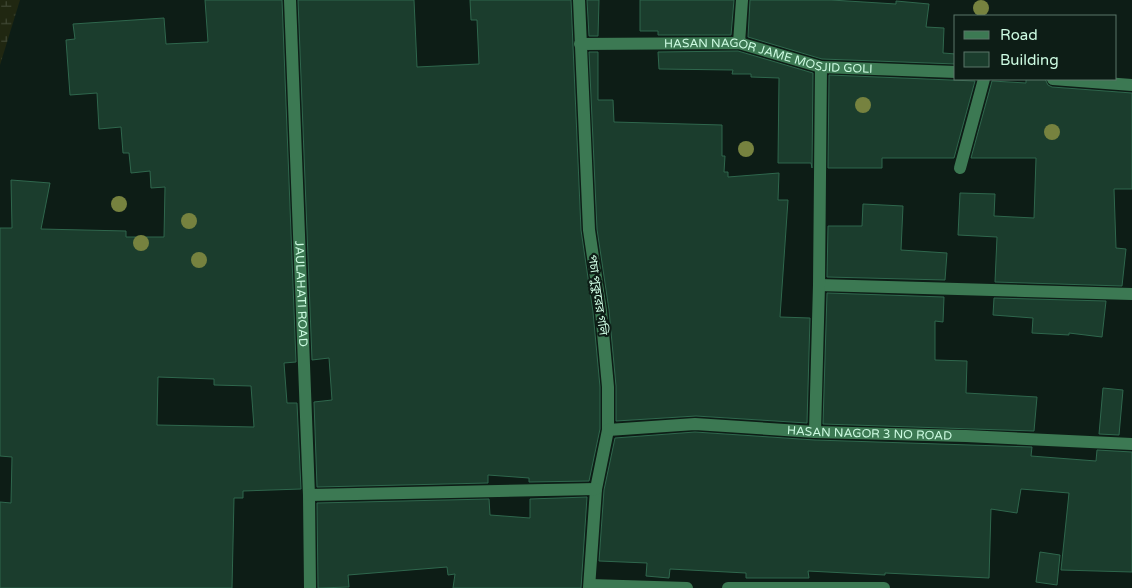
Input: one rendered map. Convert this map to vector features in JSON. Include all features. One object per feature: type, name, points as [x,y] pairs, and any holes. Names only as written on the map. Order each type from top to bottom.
[{"type":"street","name":"JAULAHATI ROAD","points":[[290,0],[309,495],[310,588]]},
{"type":"street","name":"পচা পুকুরের গলি","points":[[579,0],[589,230],[601,310],[608,387],[608,430],[596,489],[590,587]]},
{"type":"street","points":[[739,43],[742,0]]},
{"type":"street","name":"HASAN NAGOR JAME MOSJID GOLI","points":[[580,44],[739,43],[821,67],[954,72]]},
{"type":"street","points":[[815,432],[819,285],[821,67]]},
{"type":"street","points":[[960,168],[984,80]]},
{"type":"street","points":[[1066,80],[1132,85]]},
{"type":"street","points":[[819,285],[1132,294]]},
{"type":"street","name":"HASAN NAGOR 3 NO ROAD","points":[[608,430],[695,424],[815,432],[966,436],[1132,444]]},
{"type":"street","points":[[309,495],[596,489]]},
{"type":"street","points":[[590,587],[687,588]]},
{"type":"street","points":[[728,588],[884,588]]},
{"type":"green space","points":[[0,0],[20,0],[0,65]]},
{"type":"building","points":[[205,0],[282,0],[296,362],[284,363],[287,403],[297,403],[301,489],[243,491],[243,498],[234,498],[232,588],[0,588],[0,502],[11,503],[12,457],[0,456],[0,228],[12,228],[11,180],[50,183],[41,229],[126,231],[126,237],[164,237],[165,187],[151,188],[150,171],[131,173],[129,153],[123,153],[121,127],[99,129],[97,93],[70,95],[66,40],[75,39],[73,24],[164,18],[166,44],[208,42]],"holes":[[[158,377],[214,379],[214,385],[251,386],[254,427],[157,425]]]},
{"type":"building","points":[[298,0],[414,0],[417,67],[479,64],[477,20],[471,20],[470,0],[571,0],[581,230],[593,312],[600,387],[600,429],[589,481],[529,482],[529,478],[488,475],[488,483],[317,487],[314,402],[332,400],[329,358],[312,360]]},
{"type":"building","points":[[587,0],[599,0],[598,36],[589,36]]},
{"type":"building","points":[[640,0],[734,0],[731,35],[658,35],[658,31],[640,31]]},
{"type":"building","points":[[750,0],[831,0],[896,4],[896,1],[929,4],[926,27],[944,28],[943,53],[954,54],[954,64],[822,59],[748,37]]},
{"type":"building","points":[[738,51],[813,73],[812,168],[811,163],[778,163],[779,78],[751,77],[751,74],[732,74],[733,70],[659,69],[658,52]]},
{"type":"building","points":[[589,52],[598,52],[598,100],[613,100],[614,122],[722,125],[722,156],[725,156],[724,172],[728,172],[728,177],[779,173],[778,200],[788,200],[780,317],[810,318],[807,423],[696,416],[616,421],[616,386],[609,310],[597,229]]},
{"type":"building","points":[[829,75],[975,81],[954,158],[882,158],[882,168],[828,168]]},
{"type":"building","points":[[1026,80],[1046,80],[1048,85],[1052,87],[1132,93],[1132,189],[1114,189],[1116,248],[1126,249],[1122,286],[995,282],[997,237],[958,235],[960,193],[995,194],[994,216],[1034,218],[1036,158],[971,158],[992,81],[1026,83]]},
{"type":"building","points":[[863,204],[903,206],[901,250],[947,253],[945,280],[827,277],[828,226],[862,226]]},
{"type":"building","points":[[827,293],[944,297],[943,322],[935,321],[935,360],[967,361],[966,393],[1037,397],[1034,431],[823,424]]},
{"type":"building","points":[[994,298],[1106,301],[1102,337],[1069,333],[1069,335],[1032,333],[1033,318],[993,315]]},
{"type":"building","points":[[1103,388],[1123,390],[1119,435],[1099,434]]},
{"type":"building","points":[[695,432],[815,440],[1032,447],[1031,456],[1096,461],[1097,450],[1132,452],[1132,572],[1061,570],[1069,493],[1021,489],[1017,513],[991,509],[989,578],[808,571],[809,578],[746,578],[746,573],[670,569],[669,578],[646,576],[647,563],[599,561],[604,490],[615,438]]},
{"type":"building","points":[[587,497],[581,588],[453,588],[455,574],[448,575],[447,567],[348,575],[349,587],[318,588],[317,503],[489,499],[490,515],[530,518],[530,499]]},
{"type":"building","points":[[1040,552],[1060,555],[1057,585],[1036,582]]}]
